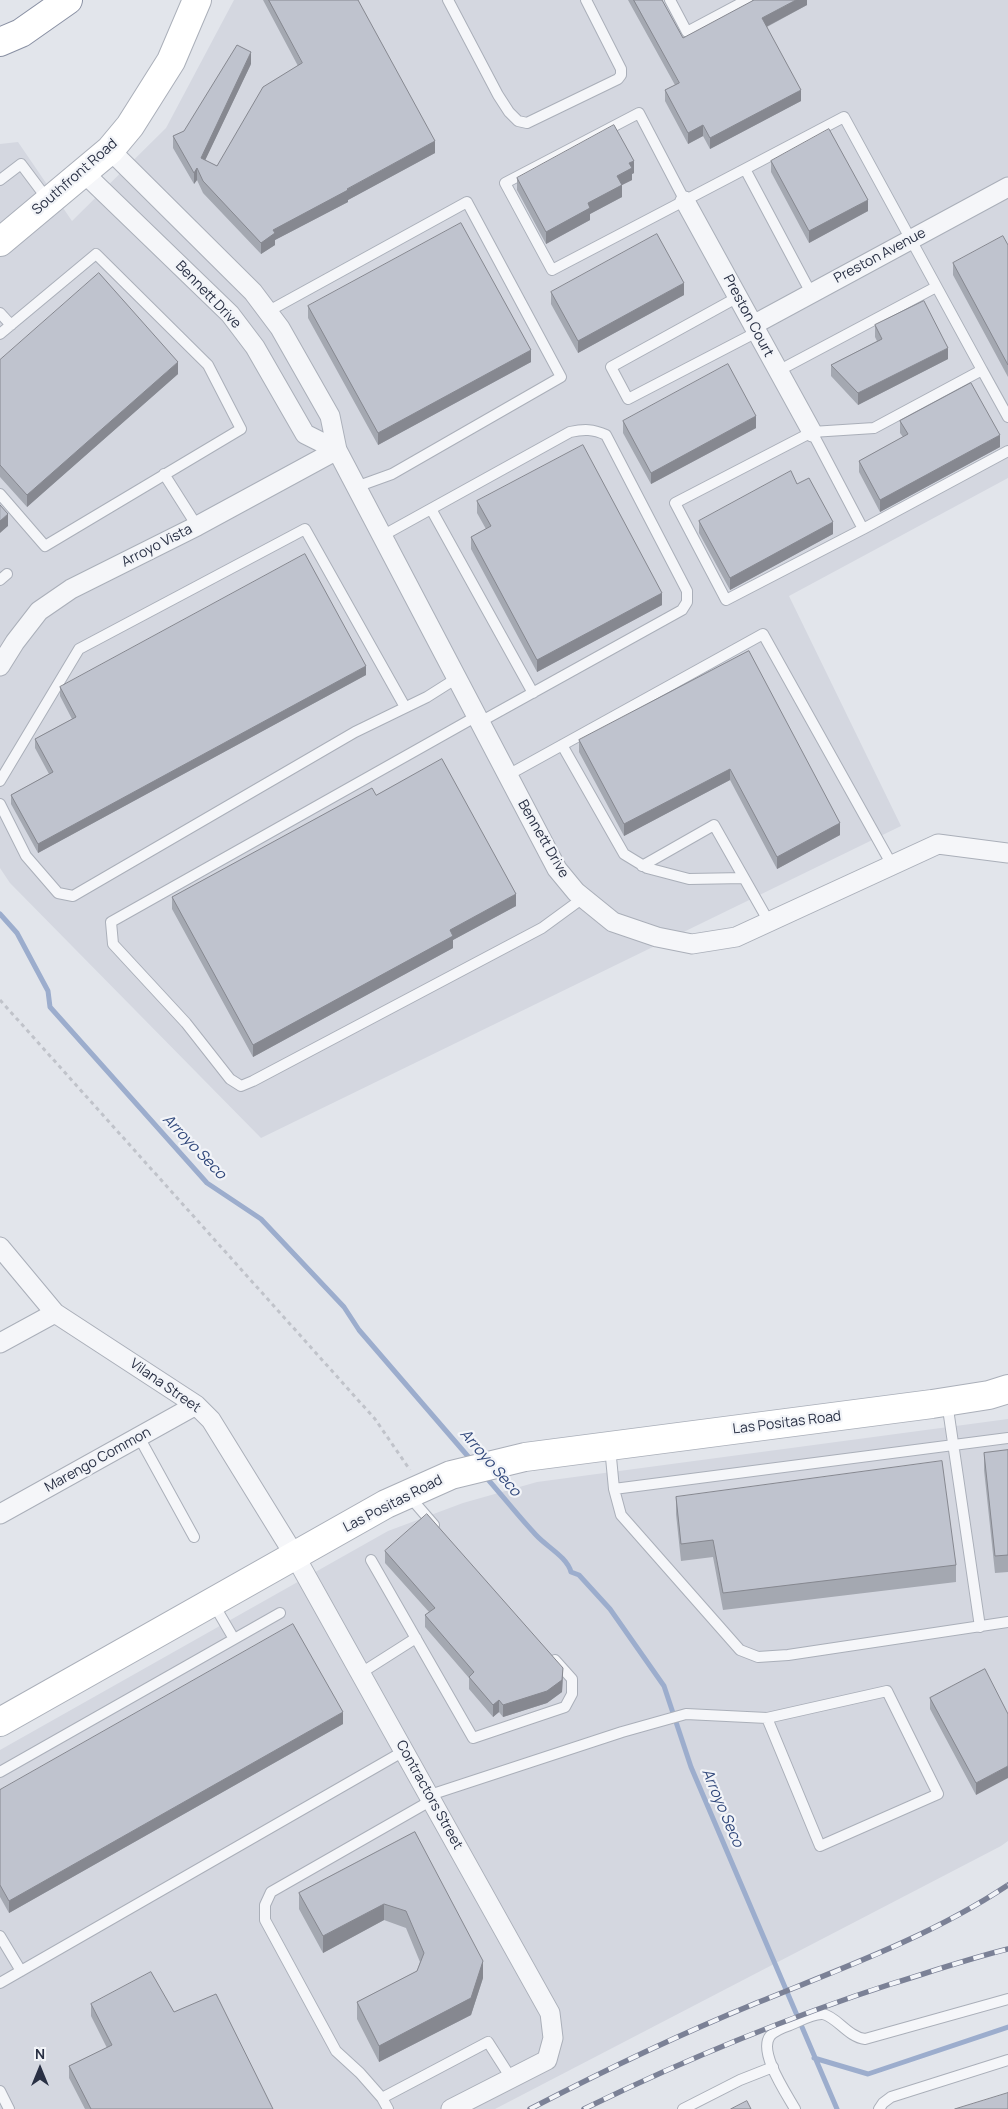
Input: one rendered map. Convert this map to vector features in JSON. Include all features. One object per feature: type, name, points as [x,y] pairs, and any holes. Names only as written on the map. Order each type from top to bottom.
[{"type":"main road","points":[[0,42],[21,33],[68,0]]},
{"type":"main road","name":"Southfront Road","points":[[0,242],[110,150],[130,126],[171,60],[197,0]]},
{"type":"main road","name":"Las Positas Road","points":[[0,1722],[386,1504],[451,1475],[525,1457],[947,1402],[990,1395],[1008,1388]]},
{"type":"street","name":"Bennett Drive","points":[[110,150],[253,292],[280,328],[330,416],[337,450],[557,869],[576,892],[613,922],[657,937],[692,944],[736,937],[938,844],[1008,854]]},
{"type":"street","name":"Bennett Drive","points":[[83,172],[230,314],[255,347],[305,434],[337,450]]},
{"type":"street","name":"Preston Avenue","points":[[755,328],[811,293],[1008,187]]},
{"type":"street","name":"Preston Court","points":[[685,201],[812,432]]},
{"type":"street","name":"Arroyo Vista","points":[[0,665],[39,611],[71,589],[197,526],[337,450]]},
{"type":"street","name":"Vilana Street","points":[[1,1250],[55,1313],[196,1405],[211,1420],[295,1556]]},
{"type":"street","points":[[0,1343],[55,1313]]},
{"type":"street","name":"Marengo Common","points":[[0,1514],[196,1405]]},
{"type":"street","name":"Contractors Street","points":[[295,1556],[550,2013],[553,2038],[547,2060],[511,2078]]},
{"type":"street","points":[[452,2109],[511,2078]]},
{"type":"lane","points":[[448,0],[509,112],[518,121],[527,123],[618,79],[621,75],[621,69],[586,0]]},
{"type":"lane","points":[[670,0],[688,32],[747,0]]},
{"type":"lane","points":[[685,201],[639,113],[505,182],[552,270],[685,201],[844,117],[1008,417]]},
{"type":"lane","points":[[0,180],[21,164],[49,200]]},
{"type":"lane","points":[[745,169],[811,293]]},
{"type":"lane","points":[[268,312],[467,202],[560,377],[392,474],[356,487]]},
{"type":"lane","points":[[0,334],[96,254],[208,365],[242,428],[45,546],[0,494]]},
{"type":"lane","points":[[778,371],[936,287]]},
{"type":"lane","points":[[738,297],[611,366],[628,400],[755,328]]},
{"type":"lane","points":[[0,313],[11,324]]},
{"type":"lane","points":[[982,370],[874,428],[812,432],[675,503],[726,600],[1008,451]]},
{"type":"lane","points":[[382,536],[570,432],[584,429],[595,430],[606,435],[688,591],[687,602],[682,610],[532,693],[478,719],[111,922],[113,944],[186,1023],[230,1079],[241,1086],[542,928],[583,898]]},
{"type":"lane","points":[[812,432],[863,529]]},
{"type":"lane","points":[[164,474],[197,526]]},
{"type":"lane","points":[[431,509],[532,693]]},
{"type":"lane","points":[[0,781],[79,649],[305,529],[405,708]]},
{"type":"lane","points":[[508,775],[763,634],[892,865]]},
{"type":"lane","points":[[0,804],[26,856],[58,893],[73,896],[355,732],[427,697],[457,678]]},
{"type":"lane","points":[[562,745],[624,854],[647,868],[690,879],[744,878]]},
{"type":"lane","points":[[642,866],[714,825],[769,922]]},
{"type":"lane","points":[[947,1402],[955,1445],[980,1627]]},
{"type":"lane","points":[[139,1437],[194,1537]]},
{"type":"lane","points":[[614,1489],[1008,1438]]},
{"type":"lane","points":[[610,1446],[614,1489],[621,1515],[740,1650],[758,1657],[788,1655],[1008,1622]]},
{"type":"lane","points":[[414,1490],[439,1530]]},
{"type":"lane","points":[[371,1560],[473,1738],[565,1707],[572,1694],[572,1679],[545,1649]]},
{"type":"lane","points":[[212,1603],[234,1639]]},
{"type":"lane","points":[[0,1772],[280,1613]]},
{"type":"lane","points":[[361,1672],[416,1638]]},
{"type":"lane","points":[[388,2109],[382,2098],[360,2073],[336,2051],[265,1920],[265,1905],[271,1892],[431,1797],[622,1732],[686,1714],[767,1718],[887,1691],[938,1794],[820,1846],[767,1718]]},
{"type":"lane","points":[[0,1982],[404,1751]]},
{"type":"lane","points":[[0,1936],[21,1971]]},
{"type":"lane","points":[[795,2109],[772,2067],[766,2044],[771,2035],[784,2027],[817,2014],[825,2014],[858,2038],[865,2039],[1008,1999]]},
{"type":"lane","points":[[382,2098],[488,2042],[511,2078]]},
{"type":"lane","points":[[879,2109],[891,2097],[1008,2060]]},
{"type":"lane","points":[[683,2109],[740,2080],[772,2067]]},
{"type":"lane","points":[[0,2091],[9,2109]]},
{"type":"path","points":[[0,1000],[375,1419],[414,1490]]},
{"type":"shaded area","points":[[234,0],[1008,0],[1008,478],[789,596],[901,826],[261,1138],[10,883],[0,868],[0,144],[18,142],[72,221],[166,128]]},
{"type":"shaded area","points":[[1008,1419],[1008,1841],[1001,1846],[495,2109],[0,2109],[0,1750],[388,1531],[463,1503],[537,1482]]},
{"type":"building","points":[[269,0],[358,0],[435,141],[273,230],[275,233],[261,243],[203,181],[197,168],[194,173],[173,136],[184,131],[237,45],[251,52],[201,158],[217,166],[263,87],[302,63]]},
{"type":"building","points":[[634,0],[662,0],[683,38],[754,0],[796,0],[762,18],[801,90],[710,138],[703,125],[688,133],[665,90],[679,83]]},
{"type":"building","points":[[614,125],[634,161],[629,163],[632,168],[617,176],[622,185],[588,203],[590,208],[546,232],[517,178]]},
{"type":"building","points":[[829,129],[868,200],[809,231],[771,161]]},
{"type":"building","points":[[461,223],[531,350],[378,433],[308,306]]},
{"type":"building","points":[[657,234],[684,283],[578,341],[551,292]]},
{"type":"building","points":[[1003,236],[1008,245],[1008,365],[953,263]]},
{"type":"building","points":[[99,273],[178,362],[27,495],[0,465],[0,360]]},
{"type":"building","points":[[924,301],[948,348],[858,393],[831,365],[882,339],[875,325]]},
{"type":"building","points":[[728,364],[756,416],[651,473],[623,421]]},
{"type":"building","points":[[971,383],[1000,435],[880,500],[859,461],[908,434],[900,421]]},
{"type":"building","points":[[583,445],[662,593],[537,660],[471,537],[491,526],[477,501]]},
{"type":"building","points":[[791,471],[797,484],[809,478],[833,522],[730,578],[699,521]]},
{"type":"building","points":[[0,505],[8,514],[0,521]]},
{"type":"building","points":[[305,554],[366,666],[38,844],[11,795],[53,772],[35,739],[76,717],[60,687]]},
{"type":"building","points":[[749,651],[840,823],[777,857],[730,769],[624,824],[579,740]]},
{"type":"building","points":[[442,759],[516,894],[450,930],[453,936],[253,1045],[172,897],[372,788],[376,795]]},
{"type":"building","points":[[1008,1450],[1008,1555],[995,1556],[984,1453]]},
{"type":"building","points":[[942,1461],[956,1565],[723,1593],[713,1540],[681,1544],[676,1497]]},
{"type":"building","points":[[427,1514],[563,1668],[562,1680],[547,1691],[503,1705],[499,1700],[493,1705],[469,1677],[474,1672],[425,1615],[435,1608],[385,1551]]},
{"type":"building","points":[[293,1624],[343,1712],[9,1901],[0,1885],[0,1790]]},
{"type":"building","points":[[985,1669],[1008,1714],[1008,1766],[976,1783],[930,1698]]},
{"type":"building","points":[[415,1832],[483,1961],[471,1998],[379,2046],[357,2002],[417,1971],[424,1953],[406,1911],[384,1904],[323,1936],[299,1893]]},
{"type":"building","points":[[151,1972],[174,2012],[216,1994],[273,2109],[91,2109],[69,2066],[112,2045],[91,2004]]},
{"type":"building","points":[[1008,2093],[1008,2109],[955,2109]]},
{"type":"building","points":[[747,2101],[751,2109],[731,2109]]},
{"type":"waterway","name":"Arroyo Seco","points":[[0,914],[17,933],[48,991],[50,1007],[207,1183],[261,1219],[344,1307],[359,1330],[472,1461]]},
{"type":"waterway","name":"Arroyo Seco","points":[[484,1475],[536,1535],[561,1557],[571,1572],[579,1575],[610,1609],[664,1686],[691,1767],[837,2109]]},
{"type":"waterway","points":[[814,2058],[868,2074],[1008,2027]]},
{"type":"railway","points":[[530,2109],[613,2067],[697,2028],[884,1951],[948,1921],[1008,1885]]},
{"type":"railway","points":[[584,2109],[697,2057],[813,2011],[891,1984],[1008,1949]]}]
